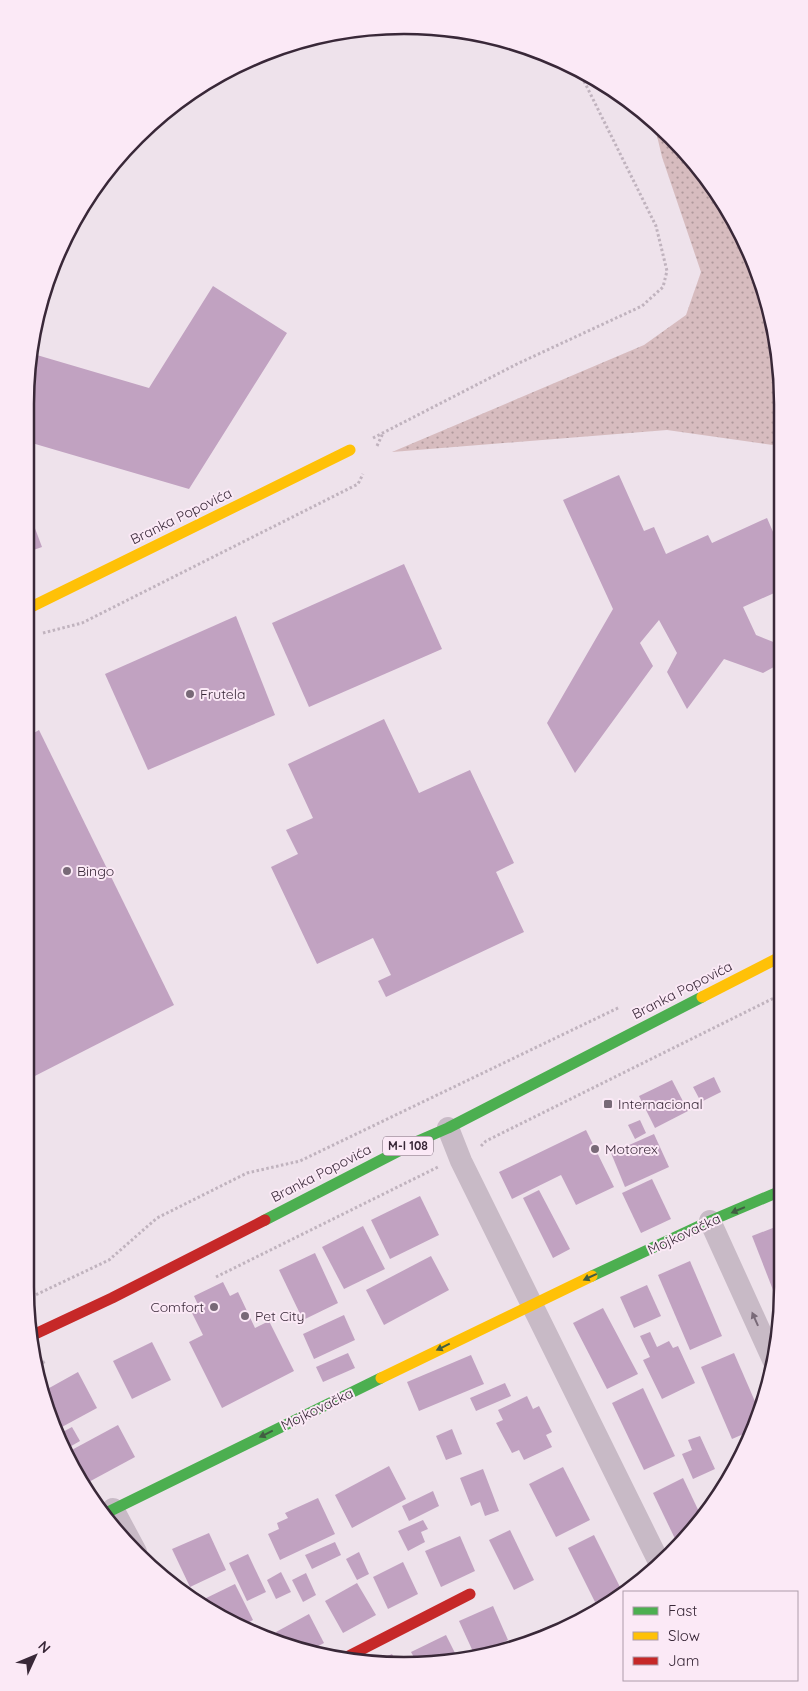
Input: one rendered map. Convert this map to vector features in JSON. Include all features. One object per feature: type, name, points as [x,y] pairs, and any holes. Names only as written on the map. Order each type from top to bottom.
[{"type":"street","name":"Branka Popovića","points":[[34,606],[350,450]]},
{"type":"street","name":"Branka Popovića","points":[[37,1333],[112,1298],[418,1140],[448,1128],[774,960]]},
{"type":"street","points":[[448,1128],[461,1161],[657,1557]]},
{"type":"street","name":"Mojkovačka","points":[[109,1511],[532,1304],[710,1221],[774,1194]]},
{"type":"street","points":[[710,1221],[769,1350]]},
{"type":"street","points":[[354,1654],[470,1594]]},
{"type":"path","points":[[350,450],[517,364],[642,306],[663,287],[667,271],[656,226],[582,79]]},
{"type":"path","points":[[375,450],[383,433]]},
{"type":"path","points":[[34,635],[82,623],[358,484],[367,467]]},
{"type":"path","points":[[209,1281],[431,1169],[438,1167],[443,1169],[478,1153],[486,1141],[774,998]]},
{"type":"path","points":[[34,1295],[108,1260],[157,1218],[247,1173],[300,1161],[623,1006]]},
{"type":"path","points":[[42,1363],[54,1357]]},
{"type":"shaded area","points":[[656,134],[682,160],[712,198],[736,240],[755,285],[762,308],[771,356],[774,445],[667,430],[392,452],[644,345],[686,315],[701,272],[662,157]]},
{"type":"building","points":[[213,286],[287,333],[189,489],[34,444],[37,355],[149,388]]},
{"type":"building","points":[[619,475],[644,531],[654,527],[666,554],[708,535],[712,543],[767,518],[774,534],[774,593],[743,607],[756,635],[774,642],[774,667],[763,673],[724,659],[687,709],[667,672],[677,653],[659,620],[640,643],[653,666],[575,773],[547,723],[613,609],[563,500]]},
{"type":"building","points":[[34,526],[42,547],[34,550]]},
{"type":"building","points":[[404,564],[442,649],[309,707],[272,623]]},
{"type":"building","name":"Frutela","points":[[236,616],[275,715],[148,770],[105,674]]},
{"type":"building","points":[[384,719],[419,793],[470,770],[514,863],[496,872],[524,932],[386,997],[378,981],[391,975],[373,938],[317,964],[271,867],[298,854],[286,830],[313,818],[288,764]]},
{"type":"building","name":"Bingo","points":[[39,730],[174,1005],[34,1076],[34,733]]},
{"type":"building","points":[[714,1077],[721,1092],[701,1102],[693,1087]]},
{"type":"building","points":[[672,1080],[688,1111],[655,1128],[639,1096]]},
{"type":"building","points":[[640,1120],[646,1133],[635,1139],[628,1125]]},
{"type":"building","points":[[586,1130],[614,1187],[576,1205],[561,1175],[512,1199],[499,1172]]},
{"type":"building","points":[[654,1134],[669,1167],[625,1187],[611,1153]]},
{"type":"building","points":[[652,1179],[671,1219],[641,1233],[622,1193]]},
{"type":"building","points":[[539,1190],[570,1249],[553,1258],[523,1198]]},
{"type":"building","points":[[420,1196],[439,1235],[390,1259],[371,1220]]},
{"type":"building","points":[[363,1226],[385,1269],[344,1289],[322,1247]]},
{"type":"building","points":[[774,1227],[773,1290],[752,1236]]},
{"type":"building","points":[[315,1253],[338,1303],[303,1320],[279,1270]]},
{"type":"building","points":[[431,1256],[449,1290],[384,1325],[366,1290]]},
{"type":"building","points":[[690,1261],[722,1336],[690,1350],[658,1275]]},
{"type":"building","points":[[223,1282],[230,1296],[238,1292],[255,1328],[269,1321],[294,1371],[222,1408],[189,1342],[203,1335],[192,1313],[200,1309],[194,1296]]},
{"type":"building","points":[[647,1285],[661,1316],[634,1328],[620,1297]]},
{"type":"building","points":[[603,1308],[638,1374],[607,1389],[573,1323]]},
{"type":"building","points":[[344,1315],[355,1340],[314,1359],[303,1334]]},
{"type":"building","points":[[650,1332],[657,1347],[669,1341],[673,1348],[678,1346],[695,1383],[662,1399],[643,1360],[650,1357],[640,1336]]},
{"type":"building","points":[[152,1342],[171,1380],[132,1399],[113,1361]]},
{"type":"building","points":[[348,1353],[355,1368],[323,1382],[316,1367]]},
{"type":"building","points":[[734,1353],[756,1403],[744,1434],[732,1439],[701,1367]]},
{"type":"building","points":[[471,1355],[484,1384],[419,1411],[407,1382]]},
{"type":"building","points":[[78,1372],[97,1408],[61,1427],[48,1389]]},
{"type":"building","points":[[505,1383],[511,1396],[476,1411],[470,1398]]},
{"type":"building","points":[[643,1388],[675,1456],[644,1470],[612,1403]]},
{"type":"building","points":[[527,1396],[533,1409],[539,1406],[552,1432],[546,1435],[552,1447],[524,1460],[519,1450],[512,1453],[496,1423],[503,1420],[498,1410]]},
{"type":"building","points":[[118,1425],[135,1457],[89,1482],[72,1450]]},
{"type":"building","points":[[72,1427],[80,1441],[70,1447],[63,1432]]},
{"type":"building","points":[[452,1429],[462,1454],[446,1460],[436,1436]]},
{"type":"building","points":[[700,1436],[715,1469],[693,1479],[682,1454],[692,1450],[688,1440]]},
{"type":"building","points":[[389,1466],[406,1499],[352,1528],[335,1495]]},
{"type":"building","points":[[563,1467],[590,1520],[556,1537],[529,1484]]},
{"type":"building","points":[[483,1469],[499,1511],[485,1516],[480,1502],[471,1506],[460,1478]]},
{"type":"building","points":[[683,1478],[699,1511],[675,1539],[653,1493]]},
{"type":"building","points":[[433,1491],[439,1506],[409,1521],[402,1506]]},
{"type":"building","points":[[318,1498],[335,1534],[280,1560],[268,1534],[279,1529],[277,1523],[288,1518],[285,1513]]},
{"type":"building","points":[[423,1520],[428,1529],[421,1532],[425,1542],[408,1551],[398,1531]]},
{"type":"building","points":[[510,1530],[534,1580],[514,1590],[489,1540]]},
{"type":"building","points":[[209,1533],[226,1570],[190,1587],[172,1549]]},
{"type":"building","points":[[594,1535],[620,1587],[595,1602],[568,1548]]},
{"type":"building","points":[[460,1536],[475,1571],[441,1587],[425,1551]]},
{"type":"building","points":[[335,1542],[341,1555],[312,1569],[305,1555]]},
{"type":"building","points":[[359,1552],[369,1574],[357,1580],[346,1559]]},
{"type":"building","points":[[248,1554],[266,1592],[247,1601],[229,1563]]},
{"type":"building","points":[[403,1562],[418,1594],[388,1609],[373,1577]]},
{"type":"building","points":[[281,1572],[291,1592],[276,1599],[267,1580]]},
{"type":"building","points":[[306,1573],[316,1595],[303,1602],[292,1580]]},
{"type":"building","points":[[357,1583],[376,1615],[343,1633],[325,1601]]},
{"type":"building","points":[[235,1584],[253,1620],[248,1623],[204,1599]]},
{"type":"building","points":[[493,1606],[508,1640],[496,1646],[473,1651],[459,1621]]},
{"type":"building","points":[[309,1614],[324,1643],[317,1647],[308,1645],[278,1635],[276,1632]]},
{"type":"building","points":[[554,1624],[555,1625],[530,1635]]},
{"type":"building","points":[[446,1635],[455,1653],[414,1657],[411,1652]]},
{"type":"traffic: fast","points":[[265,1220],[702,997]]},
{"type":"traffic: fast","points":[[592,1276],[710,1221],[774,1194]]},
{"type":"traffic: fast","points":[[109,1511],[381,1378]]},
{"type":"traffic: slow","points":[[34,606],[350,450]]},
{"type":"traffic: slow","points":[[702,997],[774,960]]},
{"type":"traffic: slow","points":[[381,1378],[592,1276]]},
{"type":"traffic: jam","points":[[37,1333],[112,1298],[265,1220]]},
{"type":"traffic: jam","points":[[354,1654],[470,1594]]},
{"type":"place","name":"Frutela","points":[[190,694]]},
{"type":"place","name":"Bingo","points":[[67,871]]},
{"type":"place","name":"Internacional","points":[[608,1104]]},
{"type":"place","name":"Motorex","points":[[595,1149]]},
{"type":"place","name":"Comfort","points":[[214,1307]]},
{"type":"place","name":"Pet City","points":[[245,1316]]}]
